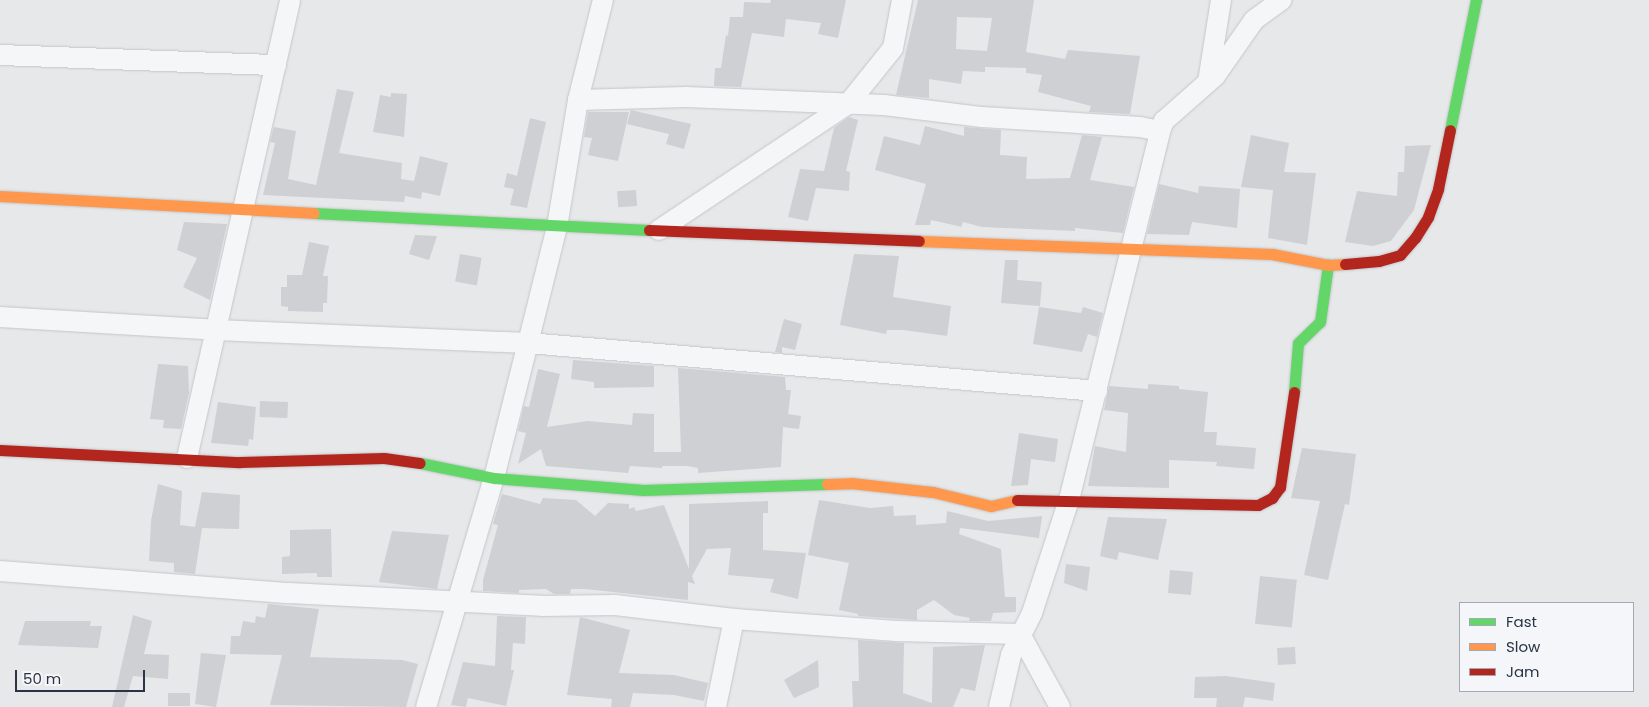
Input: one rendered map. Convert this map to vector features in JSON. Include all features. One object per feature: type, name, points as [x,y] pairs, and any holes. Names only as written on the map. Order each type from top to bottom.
[{"type":"street","points":[[187,458],[290,0]]},
{"type":"street","points":[[426,707],[494,478],[528,343],[557,227],[578,100],[603,0]]},
{"type":"street","points":[[659,230],[848,104],[893,48],[902,0]]},
{"type":"street","points":[[1207,85],[1220,0]]},
{"type":"street","points":[[999,707],[1010,655],[1032,612],[1069,500],[1164,121],[1207,85],[1254,20],[1282,0]]},
{"type":"street","points":[[0,196],[557,227],[1272,254],[1328,265],[1380,261],[1400,255],[1415,238],[1428,217],[1438,189],[1476,0]]},
{"type":"street","points":[[0,55],[276,65]]},
{"type":"street","points":[[578,100],[686,97],[884,105],[982,117],[1140,126],[1160,131]]},
{"type":"street","points":[[0,450],[240,462],[384,458],[432,464],[494,478],[644,490],[850,483],[933,492],[991,506],[1019,500],[1069,500],[1241,507],[1258,505],[1272,498],[1280,487],[1300,360],[1298,343],[1320,322],[1328,265]]},
{"type":"street","points":[[0,317],[216,330],[528,343],[1097,391]]},
{"type":"street","points":[[0,571],[289,593],[458,600],[542,606],[615,605],[734,619],[897,631],[1020,634]]},
{"type":"street","points":[[716,707],[734,619]]},
{"type":"street","points":[[1020,634],[1060,707]]},
{"type":"building","points":[[771,0],[846,0],[838,38],[818,34],[821,23],[786,19],[784,37],[752,33],[741,87],[714,86],[715,68],[721,68],[730,17],[743,17],[744,2],[770,3]]},
{"type":"building","points":[[918,0],[1034,0],[1026,52],[1065,59],[1068,50],[1140,56],[1130,114],[1089,112],[1091,106],[1038,92],[1042,75],[1026,73],[1026,68],[985,67],[985,72],[963,71],[961,84],[929,79],[929,98],[896,95]],"holes":[[[957,17],[992,18],[987,51],[956,49]]]},
{"type":"building","points":[[337,89],[354,92],[339,153],[402,163],[401,179],[414,181],[420,156],[448,163],[440,196],[422,192],[421,199],[405,196],[404,202],[263,195],[275,143],[270,142],[274,127],[296,131],[288,179],[316,185]]},
{"type":"building","points":[[391,93],[407,94],[404,137],[373,132],[380,95],[391,97]]},
{"type":"building","points":[[631,110],[691,124],[684,149],[666,144],[669,134],[627,124]]},
{"type":"building","points":[[588,112],[629,112],[618,161],[588,155],[592,138],[584,137]]},
{"type":"building","points":[[849,117],[858,120],[846,171],[850,172],[849,191],[816,188],[808,221],[788,217],[800,169],[824,171],[834,128]]},
{"type":"building","points":[[530,118],[546,122],[527,208],[510,205],[514,189],[504,187],[507,173],[517,176]]},
{"type":"building","points":[[925,126],[964,136],[964,127],[1001,130],[1000,155],[1027,157],[1026,179],[1070,178],[1082,135],[1102,137],[1090,180],[1134,187],[1123,233],[1075,228],[1075,231],[982,227],[963,222],[961,227],[931,220],[930,225],[915,225],[926,184],[875,170],[884,136],[920,145]]},
{"type":"building","points":[[1251,135],[1289,143],[1284,172],[1316,173],[1307,245],[1268,238],[1273,190],[1241,187]]},
{"type":"building","points":[[1431,145],[1414,210],[1391,241],[1373,246],[1345,242],[1357,191],[1397,196],[1398,172],[1404,172],[1405,146]]},
{"type":"building","points":[[1159,184],[1198,193],[1199,186],[1240,189],[1237,228],[1192,222],[1189,235],[1147,234]]},
{"type":"building","points":[[636,190],[637,206],[618,207],[617,191]]},
{"type":"building","points":[[184,222],[227,224],[210,300],[183,287],[197,258],[177,250]]},
{"type":"building","points":[[415,235],[437,236],[429,260],[409,254]]},
{"type":"building","points":[[309,242],[329,246],[323,276],[328,276],[327,303],[323,303],[323,312],[288,311],[288,307],[281,306],[281,287],[287,287],[287,275],[302,275]]},
{"type":"building","points":[[460,254],[482,258],[477,285],[455,282]]},
{"type":"building","points":[[854,254],[899,256],[893,297],[951,306],[947,336],[903,330],[887,330],[886,334],[840,325]]},
{"type":"building","points":[[1005,260],[1018,260],[1017,280],[1042,282],[1040,306],[1001,303]]},
{"type":"building","points":[[1039,307],[1081,313],[1083,307],[1103,313],[1097,337],[1088,334],[1082,352],[1033,344]]},
{"type":"building","points":[[784,319],[802,324],[795,350],[782,347],[782,353],[775,352]]},
{"type":"building","points":[[573,360],[654,366],[654,387],[594,388],[594,382],[571,379]]},
{"type":"building","points":[[158,364],[188,366],[189,393],[181,429],[163,428],[164,420],[150,419]]},
{"type":"building","points":[[678,368],[785,377],[786,390],[791,390],[788,414],[801,416],[799,429],[783,427],[781,467],[698,473],[698,468],[687,466],[662,466],[662,468],[630,466],[628,473],[546,466],[541,449],[518,464],[526,433],[518,431],[524,406],[529,407],[538,369],[560,374],[547,427],[588,421],[632,425],[633,413],[654,414],[654,452],[681,452]]},
{"type":"building","points":[[1148,384],[1179,386],[1179,389],[1208,392],[1204,432],[1217,432],[1216,445],[1256,448],[1254,469],[1216,466],[1217,462],[1169,460],[1169,488],[1088,486],[1095,446],[1126,452],[1128,413],[1104,410],[1109,386],[1148,389]]},
{"type":"building","points":[[260,401],[288,402],[287,418],[259,417]]},
{"type":"building","points":[[218,402],[256,407],[253,440],[249,439],[248,446],[211,443]]},
{"type":"building","points":[[1019,433],[1058,439],[1055,462],[1031,459],[1028,485],[1011,486]]},
{"type":"building","points":[[1302,448],[1356,454],[1349,505],[1345,504],[1328,580],[1304,575],[1320,501],[1291,498]]},
{"type":"building","points":[[158,484],[182,491],[180,525],[195,527],[202,492],[240,495],[239,529],[202,528],[195,574],[174,572],[174,563],[149,561],[151,521]]},
{"type":"building","points":[[502,494],[540,504],[543,498],[576,500],[595,516],[608,503],[629,504],[629,509],[634,507],[636,511],[664,505],[689,569],[689,504],[768,501],[768,513],[763,513],[763,550],[806,553],[798,599],[770,592],[774,579],[728,575],[731,548],[707,549],[692,576],[695,584],[688,582],[688,600],[585,589],[571,589],[570,594],[554,594],[546,589],[519,590],[519,593],[483,591],[483,580],[498,525],[493,524]]},
{"type":"building","points":[[819,500],[870,508],[893,506],[894,516],[916,515],[916,525],[946,523],[947,511],[988,521],[1042,516],[1039,538],[960,528],[959,534],[1001,549],[1005,597],[1016,597],[1016,612],[993,613],[991,621],[969,621],[970,618],[954,615],[934,600],[917,610],[917,620],[858,616],[858,614],[839,610],[849,563],[808,555]]},
{"type":"building","points":[[1108,517],[1167,519],[1158,560],[1119,552],[1117,560],[1100,556]]},
{"type":"building","points":[[331,529],[332,577],[317,577],[317,573],[282,574],[282,557],[290,556],[290,530]]},
{"type":"building","points":[[392,531],[449,535],[437,589],[379,582]]},
{"type":"building","points":[[1066,564],[1090,567],[1087,591],[1064,583]]},
{"type":"building","points":[[1170,570],[1193,572],[1191,595],[1168,593]]},
{"type":"building","points":[[1260,576],[1297,580],[1292,628],[1255,624]]},
{"type":"building","points":[[268,604],[319,609],[310,657],[402,660],[418,664],[406,707],[270,705],[282,655],[230,654],[231,636],[240,636],[243,621],[255,623],[256,616],[265,618]]},
{"type":"building","points":[[133,615],[152,621],[144,654],[169,655],[168,679],[133,676],[124,707],[112,707]]},
{"type":"building","points":[[497,616],[526,617],[525,644],[513,643],[511,670],[514,670],[506,706],[468,698],[466,707],[451,705],[463,662],[495,666]]},
{"type":"building","points":[[580,617],[630,630],[619,673],[674,675],[708,683],[704,701],[674,695],[633,693],[630,707],[611,707],[612,699],[567,695]]},
{"type":"building","points":[[25,621],[91,621],[90,626],[102,626],[98,648],[18,645]]},
{"type":"building","points":[[858,640],[904,643],[903,693],[932,703],[933,647],[985,645],[975,691],[961,688],[953,707],[853,707],[852,681],[859,681]]},
{"type":"building","points":[[1295,647],[1296,664],[1278,665],[1277,648]]},
{"type":"building","points":[[201,653],[226,655],[216,707],[195,704]]},
{"type":"building","points":[[818,660],[819,687],[794,698],[784,680]]},
{"type":"building","points":[[1226,676],[1275,683],[1273,701],[1245,697],[1243,707],[1216,707],[1217,698],[1194,698],[1195,677]]},
{"type":"building","points":[[168,693],[190,693],[190,706],[168,706]]},
{"type":"traffic: fast","points":[[1450,130],[1476,0]]},
{"type":"traffic: fast","points":[[314,213],[649,230]]},
{"type":"traffic: fast","points":[[1294,392],[1298,343],[1320,322],[1328,265]]},
{"type":"traffic: fast","points":[[420,463],[494,478],[644,490],[827,484]]},
{"type":"traffic: slow","points":[[0,196],[314,213]]},
{"type":"traffic: slow","points":[[919,241],[1272,254],[1328,265],[1345,264]]},
{"type":"traffic: slow","points":[[827,484],[851,483],[933,492],[991,506],[1017,500]]},
{"type":"traffic: jam","points":[[1345,264],[1379,261],[1400,255],[1415,238],[1428,217],[1438,189],[1450,130]]},
{"type":"traffic: jam","points":[[649,230],[919,241]]},
{"type":"traffic: jam","points":[[1017,500],[1258,505],[1272,498],[1280,487],[1294,392]]},
{"type":"traffic: jam","points":[[0,450],[240,462],[384,458],[420,463]]}]
